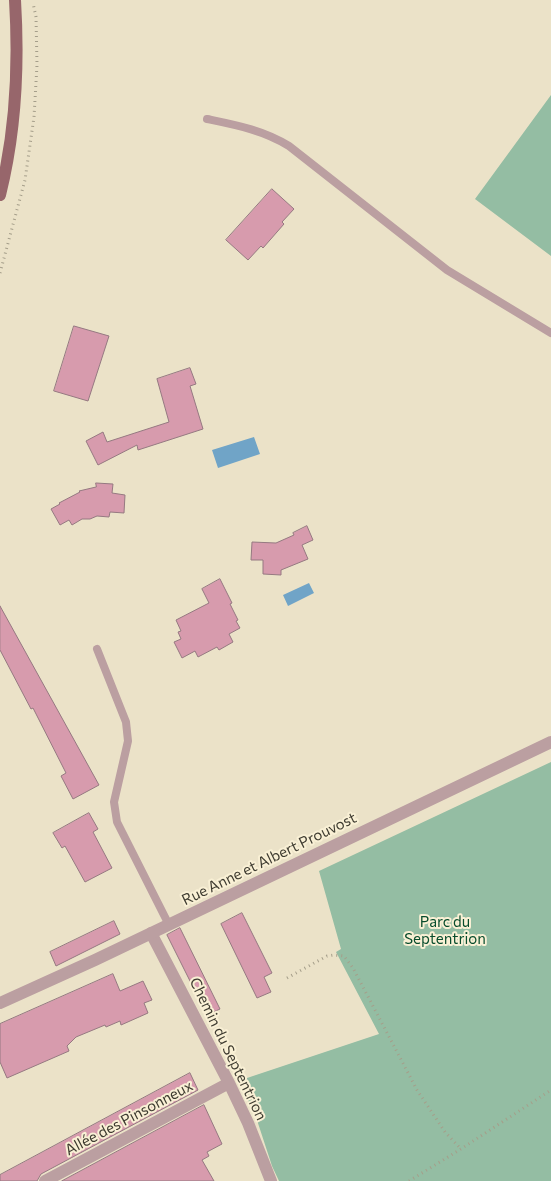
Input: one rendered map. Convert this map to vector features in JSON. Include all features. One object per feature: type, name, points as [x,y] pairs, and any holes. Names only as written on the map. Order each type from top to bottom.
[{"type":"main road","points":[[0,195],[8,160],[15,102],[17,53],[15,0]]},
{"type":"street","name":"Rue Anne et Albert Prouvost","points":[[0,1003],[169,925],[551,742]]},
{"type":"street","name":"Chemin du Septentrion","points":[[151,933],[230,1083],[271,1181]]},
{"type":"street","name":"Allée des Pinsonneux","points":[[44,1181],[230,1083]]},
{"type":"lane","points":[[207,119],[254,129],[289,146],[447,270],[551,333]]},
{"type":"lane","points":[[97,649],[126,722],[128,732],[128,741],[115,797],[117,822],[169,925]]},
{"type":"path","points":[[288,978],[327,956],[344,956],[417,1090],[445,1132],[461,1149]]},
{"type":"path","points":[[409,1181],[551,1090]]},
{"type":"green space","points":[[551,95],[551,256],[475,199]]},
{"type":"green space","name":"Parc du Septentrion","points":[[551,762],[551,1181],[279,1181],[272,1166],[255,1114],[238,1081],[379,1034],[336,952],[341,949],[319,871]]},
{"type":"water","points":[[254,437],[260,454],[218,468],[212,450]]},
{"type":"water","points":[[309,583],[314,593],[288,606],[283,595]]},
{"type":"building","points":[[272,189],[294,209],[282,222],[284,224],[263,248],[261,246],[248,260],[226,240]]},
{"type":"building","points":[[74,326],[109,336],[88,401],[54,391]]},
{"type":"building","points":[[190,368],[196,384],[190,386],[203,429],[138,450],[137,445],[98,465],[86,441],[103,432],[107,442],[169,422],[157,379]]},
{"type":"building","points":[[96,483],[113,484],[112,493],[125,495],[124,513],[110,512],[109,517],[97,516],[90,519],[82,519],[72,525],[69,520],[60,525],[51,509],[79,491],[96,487]]},
{"type":"building","points":[[307,526],[313,540],[302,545],[308,559],[281,570],[281,575],[263,574],[263,560],[251,560],[252,542],[276,543],[294,535],[293,533]]},
{"type":"building","points":[[220,579],[232,603],[230,604],[240,628],[229,634],[233,642],[219,650],[217,647],[198,657],[195,651],[182,658],[174,642],[181,639],[178,632],[181,631],[176,620],[209,603],[202,589]]},
{"type":"building","points":[[0,606],[99,785],[73,799],[61,776],[66,773],[33,708],[31,709],[0,650]]},
{"type":"building","points":[[89,813],[98,829],[93,832],[112,868],[85,882],[65,846],[62,848],[53,833]]},
{"type":"building","points":[[242,913],[272,973],[264,977],[271,992],[257,998],[221,924]]},
{"type":"building","points":[[114,921],[120,934],[56,966],[50,952]]},
{"type":"building","points":[[180,928],[220,1009],[207,1015],[167,935]]},
{"type":"building","points":[[113,974],[120,991],[143,981],[152,1000],[144,1003],[148,1013],[121,1025],[120,1021],[76,1037],[67,1046],[69,1051],[7,1078],[0,1062],[0,1024]]},
{"type":"building","points":[[190,1073],[198,1090],[41,1174],[37,1181],[0,1181],[0,1175]]},
{"type":"building","points":[[204,1105],[222,1144],[207,1152],[209,1156],[202,1160],[214,1181],[62,1181]]}]
